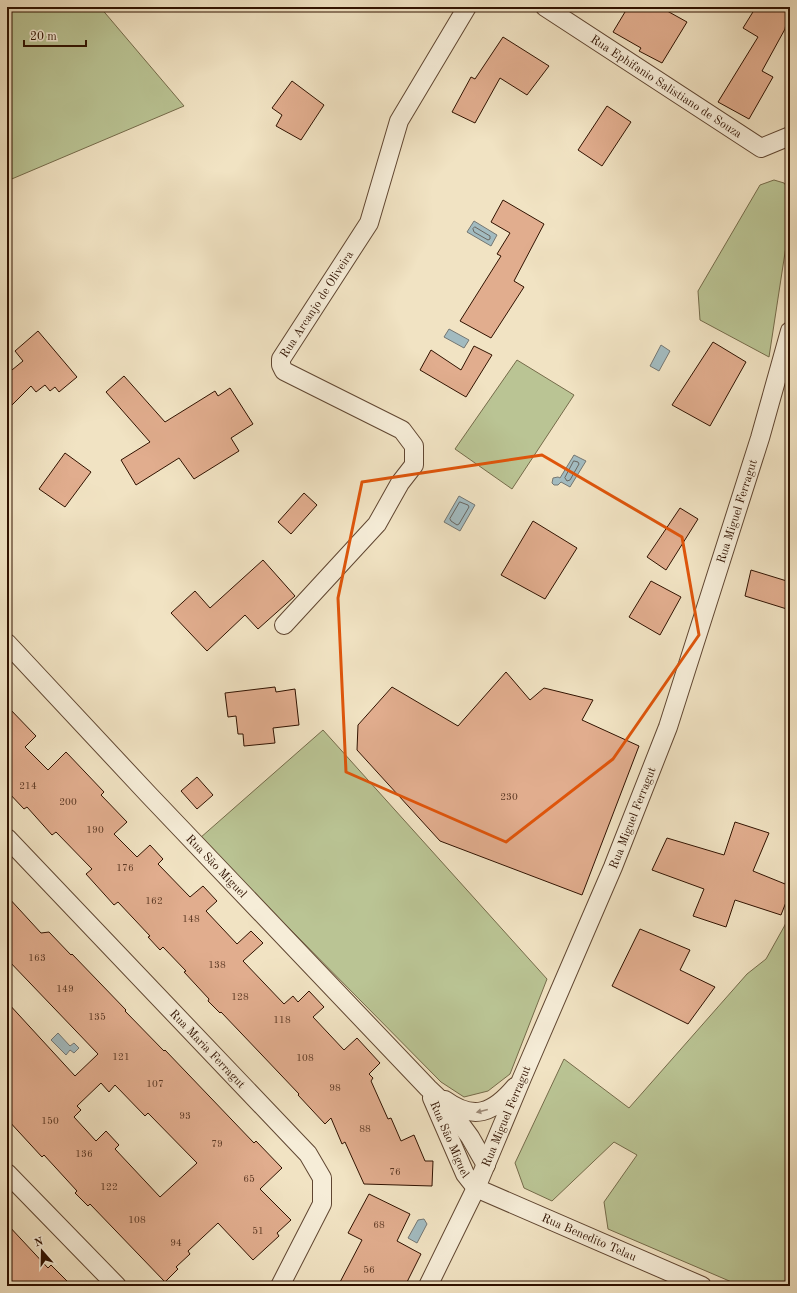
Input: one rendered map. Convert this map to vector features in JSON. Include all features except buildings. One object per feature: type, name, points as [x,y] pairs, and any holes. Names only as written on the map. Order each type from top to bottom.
[{"type":"street","name":"Rua Arcanjo de Oliveira","points":[[284,625],[377,524],[400,483],[414,465],[414,446],[402,430],[284,371],[281,365],[281,359],[369,224],[399,122],[467,7]]},
{"type":"street","name":"Rua Ephifanio Salistiano de Souza","points":[[546,7],[761,148],[790,136]]},
{"type":"street","name":"Rua Miguel Ferragut","points":[[428,1286],[486,1165],[613,867],[668,727],[757,445],[790,331]]},
{"type":"street","name":"Rua São Miguel","points":[[7,643],[148,794],[428,1088],[448,1107],[470,1137],[486,1165]]},
{"type":"street","name":"Rua Maria Ferragut","points":[[7,838],[308,1154],[322,1178],[322,1204],[280,1286]]},
{"type":"street","name":"Rua São Miguel","points":[[428,1088],[460,1110],[476,1113],[490,1109],[506,1097],[522,1078]]},
{"type":"street","name":"Rua São Miguel","points":[[428,1088],[465,1174],[476,1188]]},
{"type":"street","points":[[7,1173],[116,1286]]},
{"type":"street","name":"Rua Benedito Telau","points":[[476,1188],[702,1286]]},
{"type":"highlighted area","points":[[542,455],[682,537],[699,635],[613,759],[506,842],[346,772],[338,598],[362,482]]},
{"type":"green space","points":[[7,7],[100,7],[184,106],[7,181]]},
{"type":"green space","points":[[774,180],[784,183],[790,191],[790,220],[769,357],[700,320],[698,291],[760,185]]},
{"type":"green space","points":[[517,360],[574,395],[512,489],[455,449]]},
{"type":"green space","points":[[323,730],[547,979],[510,1074],[488,1091],[464,1097],[441,1082],[200,838]]},
{"type":"green space","points":[[790,910],[790,1286],[741,1286],[608,1229],[604,1202],[637,1155],[614,1142],[552,1201],[524,1188],[515,1163],[564,1059],[629,1108],[747,974],[766,959],[785,925]]},
{"type":"water","points":[[474,221],[497,235],[491,246],[467,232]]},
{"type":"water","points":[[449,329],[469,340],[464,348],[444,337]]},
{"type":"water","points":[[661,345],[670,351],[659,371],[650,366]]},
{"type":"water","points":[[574,455],[586,461],[570,487],[561,482],[558,485],[554,485],[552,483],[553,478],[560,478]]},
{"type":"water","points":[[459,496],[475,505],[460,531],[444,522]]},
{"type":"water","points":[[58,1033],[70,1046],[74,1043],[79,1048],[74,1053],[70,1050],[66,1055],[51,1040]]},
{"type":"water","points":[[424,1219],[427,1224],[417,1243],[408,1238],[418,1220]]}]
